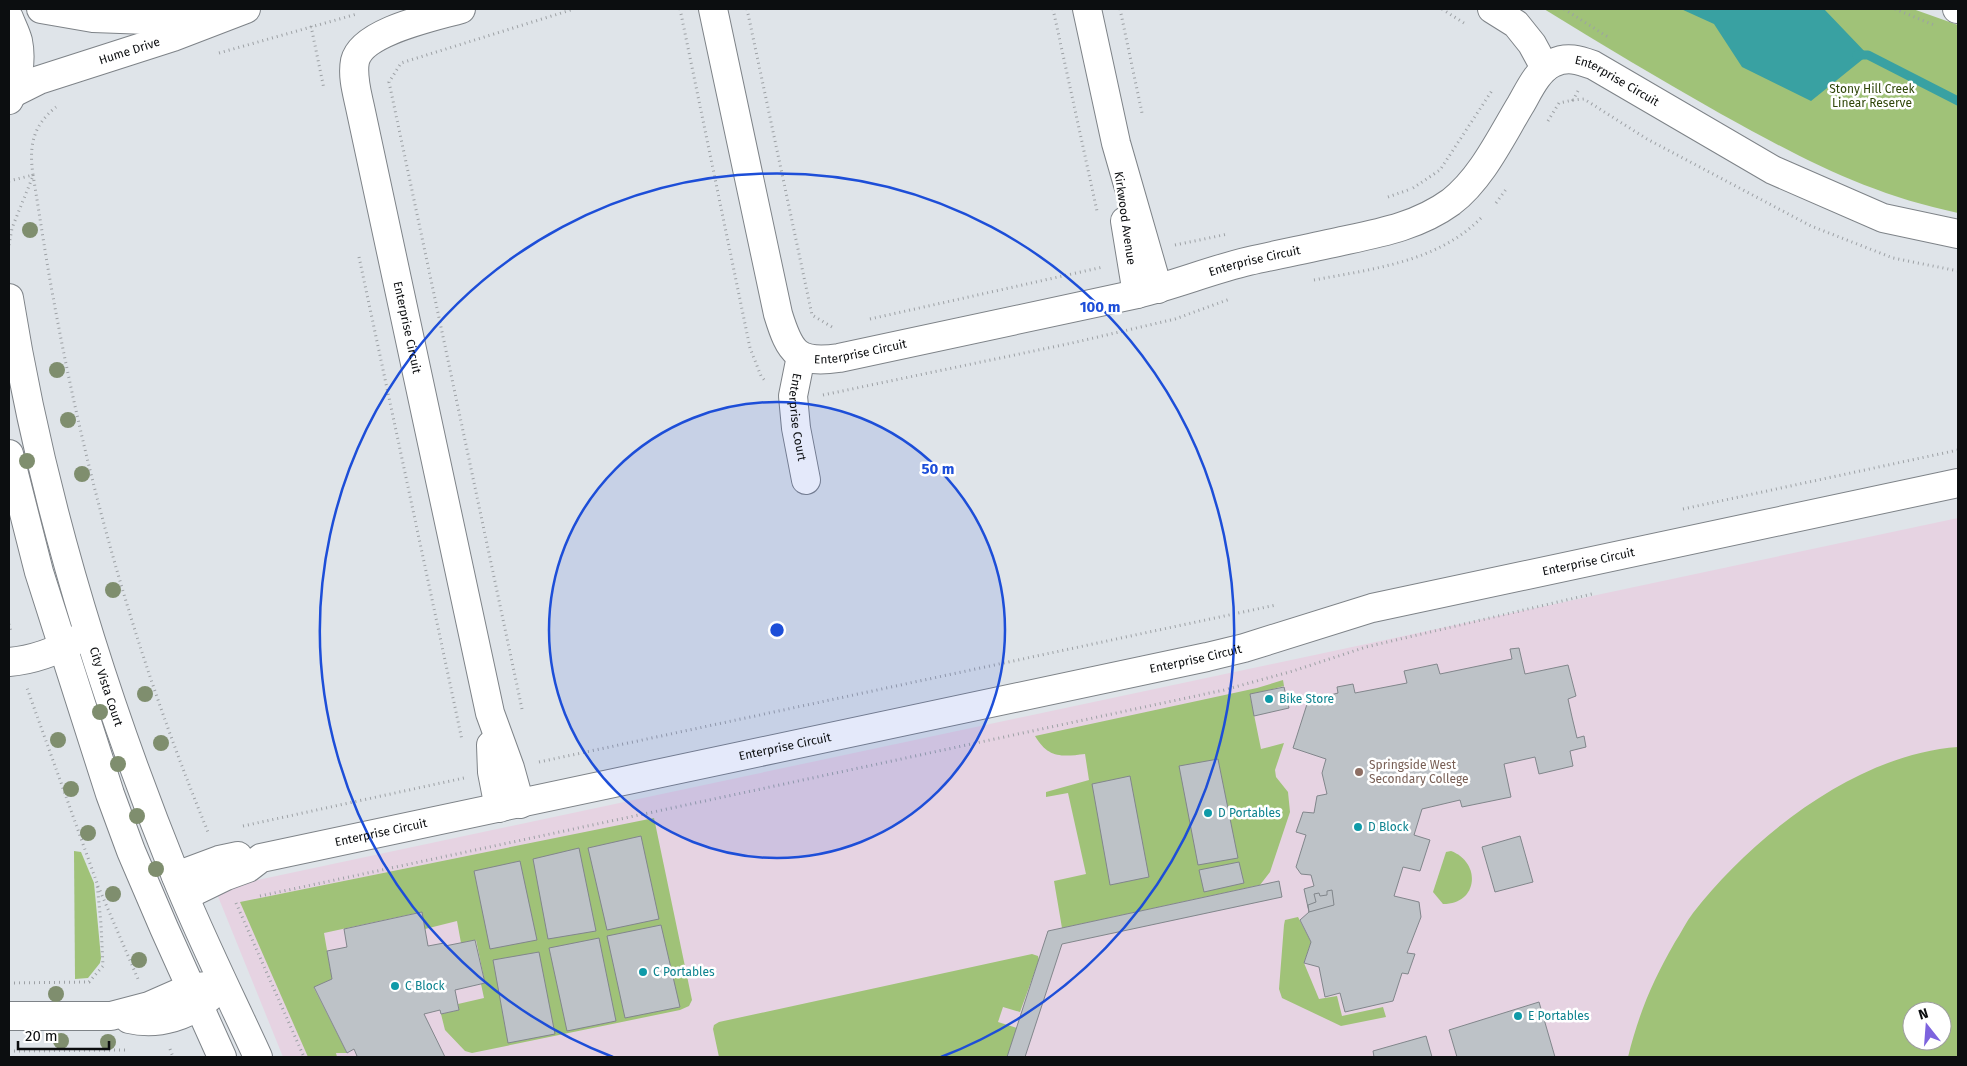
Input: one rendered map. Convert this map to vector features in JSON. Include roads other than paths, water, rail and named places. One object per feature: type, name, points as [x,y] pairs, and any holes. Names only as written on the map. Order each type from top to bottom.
[{"type":"street","name":"Hume Drive","points":[[41,9],[93,18],[148,20],[227,9]]},
{"type":"street","name":"Hume Drive","points":[[11,96],[39,80],[174,37],[246,9]]},
{"type":"street","name":"Enterprise Circuit","points":[[461,9],[407,25],[372,39],[363,45],[358,53],[354,69],[360,107],[509,806]]},
{"type":"street","name":"Enterprise Circuit","points":[[713,9],[778,314],[784,334],[792,348],[801,356],[810,360],[839,358],[1147,291],[1240,263],[1381,233],[1409,225],[1432,214],[1452,201],[1469,184],[1486,160],[1534,81],[1545,68],[1561,60],[1578,59],[1593,65],[1773,170],[1883,218],[1958,234]]},
{"type":"street","name":"Kirkwood Avenue","points":[[1087,9],[1147,291]]},
{"type":"street","points":[[1492,9],[1516,24],[1532,44],[1545,68]]},
{"type":"street","points":[[9,18],[18,41],[19,67],[11,96]]},
{"type":"street","name":"City Vista Court","points":[[9,298],[24,381],[55,513],[90,632],[129,752],[180,886],[258,1057]]},
{"type":"street","name":"Enterprise Court","points":[[801,356],[793,396],[796,428],[806,480]]},
{"type":"street","points":[[9,454],[39,572],[92,742],[128,843],[194,997],[222,1057]]},
{"type":"street","name":"Enterprise Circuit","points":[[180,886],[222,868],[248,868],[261,858],[1207,657],[1244,648],[1372,608],[1958,483]]},
{"type":"street","points":[[12,647],[59,640],[90,632]]},
{"type":"street","points":[[9,1016],[110,1016],[194,997],[224,984]]},
{"type":"water","points":[[1681,9],[1824,9],[1868,55],[1811,101],[1742,67],[1714,24]]},
{"type":"waterway","points":[[1857,55],[1868,55],[1958,101]]},
{"type":"place","name":"Bike Store","points":[[1269,699]]},
{"type":"place","name":"Springside West Secondary College","points":[[1359,772]]},
{"type":"place","name":"D Portables","points":[[1208,813]]},
{"type":"place","name":"D Block","points":[[1358,827]]},
{"type":"place","name":"C Portables","points":[[643,972]]},
{"type":"place","name":"C Block","points":[[395,986]]},
{"type":"place","name":"E Portables","points":[[1518,1016]]},
{"type":"park label","name":"Stony Hill Creek Linear Reserve","points":[[1872,96]]}]
